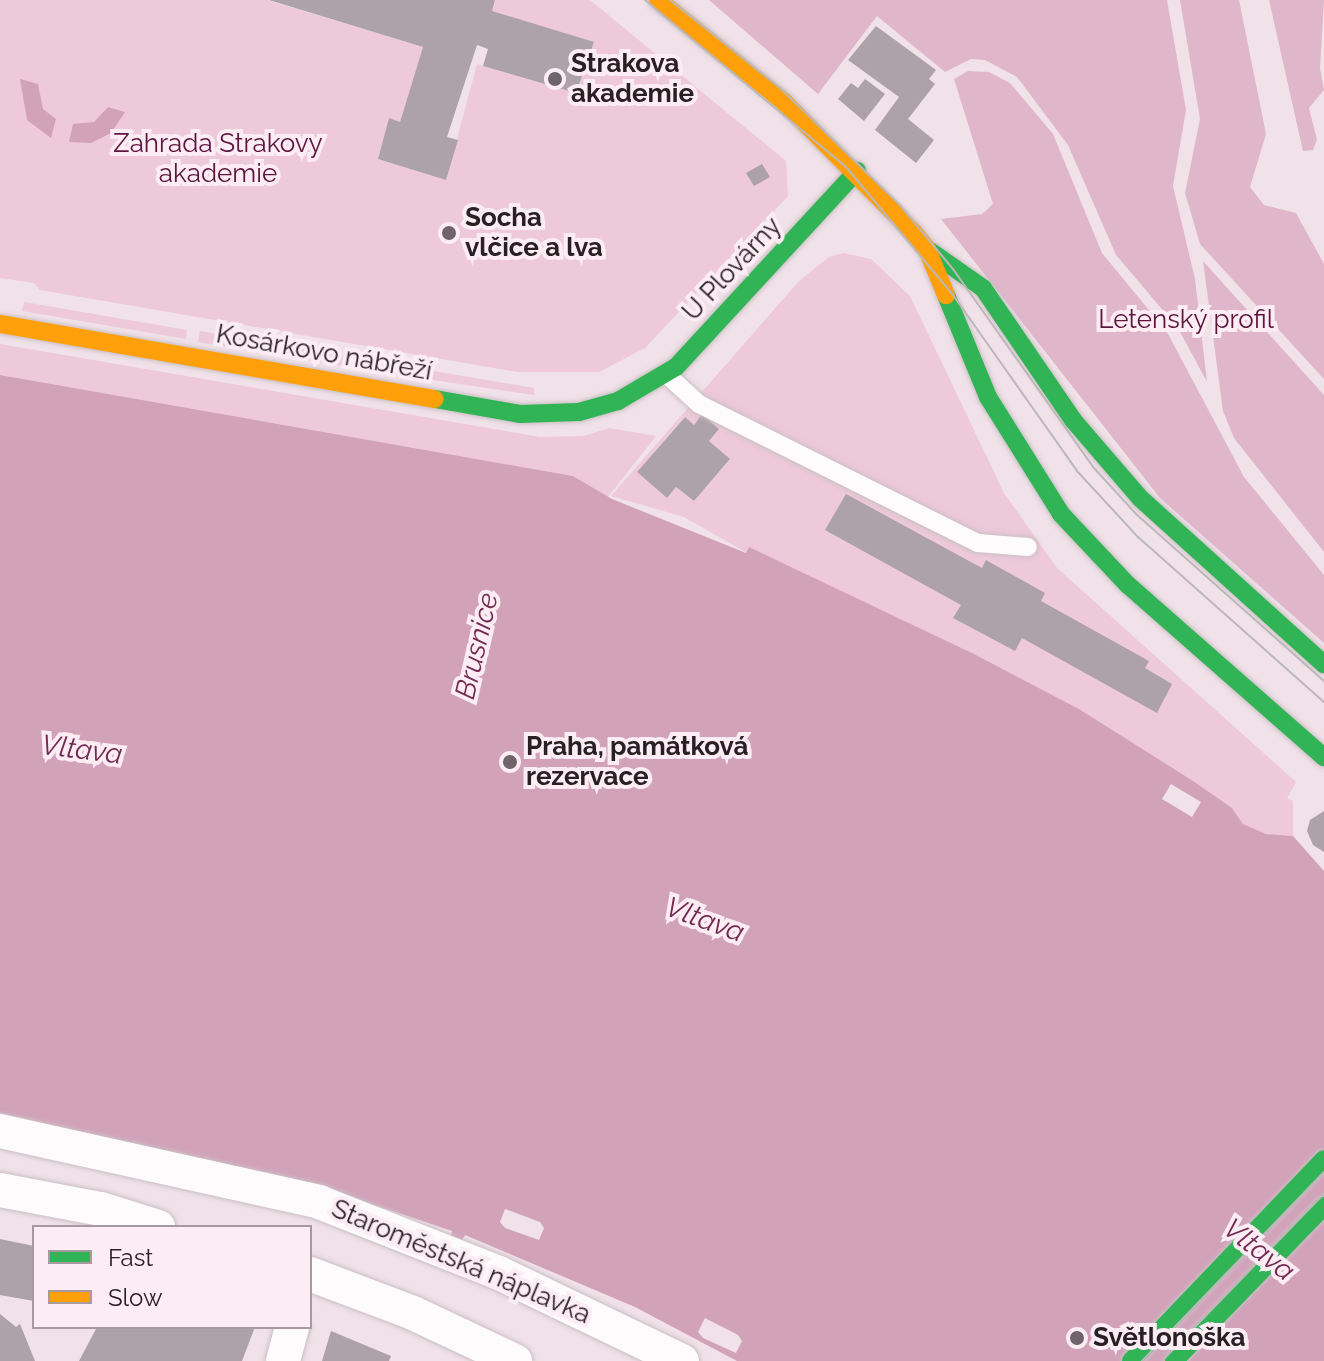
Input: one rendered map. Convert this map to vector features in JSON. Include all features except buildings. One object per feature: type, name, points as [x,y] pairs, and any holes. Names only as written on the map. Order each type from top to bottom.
[{"type":"street","points":[[658,0],[784,102],[857,171],[927,249],[983,288],[1073,420],[1140,498],[1324,664]]},
{"type":"street","name":"U Plovárny","points":[[636,392],[666,374],[857,171]]},
{"type":"street","points":[[927,249],[998,416],[1061,514],[1128,585],[1324,757]]},
{"type":"street","points":[[952,310],[1055,468]]},
{"type":"street","name":"Kosárkovo nábřeží","points":[[0,324],[520,414],[579,412],[636,392]]},
{"type":"street","name":"Staroměstská náplavka","points":[[0,1131],[319,1202],[499,1273],[682,1361]]},
{"type":"street","points":[[1131,1361],[1324,1159]]},
{"type":"street","points":[[0,1190],[101,1209],[152,1225]]},
{"type":"street","points":[[1174,1361],[1324,1206]]},
{"type":"street","points":[[312,1275],[413,1313],[515,1361]]},
{"type":"street","points":[[283,1361],[291,1329]]},
{"type":"lane","points":[[666,374],[699,404],[978,543],[1028,547]]},
{"type":"green space","name":"Zahrada Strakovy akademie","points":[[0,0],[267,0],[423,47],[400,122],[389,119],[378,159],[446,180],[477,64],[576,93],[593,42],[492,11],[495,0],[590,0],[786,161],[788,196],[645,348],[599,372],[518,372],[40,290],[34,283],[0,278]]},
{"type":"green space","name":"Letenský profil","points":[[709,0],[1167,0],[1186,110],[1173,186],[1195,279],[1207,382],[1178,328],[1116,255],[1068,145],[1017,77],[985,60],[971,59],[945,72],[877,16],[818,94]]},
{"type":"green space","points":[[1180,0],[1239,0],[1266,134],[1250,187],[1264,205],[1296,213],[1324,264],[1324,379],[1200,244],[1185,193],[1200,119]]},
{"type":"green space","points":[[1269,0],[1324,0],[1320,68],[1324,90],[1309,108],[1317,140],[1313,150],[1303,151]]},
{"type":"green space","points":[[968,71],[989,72],[1010,83],[1053,134],[1102,253],[1167,332],[1244,477],[1324,575],[1324,643],[1160,498],[941,219],[982,214],[993,204],[954,79]]},
{"type":"green space","points":[[843,253],[871,259],[910,296],[1004,493],[1057,568],[1296,782],[1287,798],[1293,801],[1293,836],[1266,834],[1243,824],[1232,808],[1079,709],[974,654],[750,548],[747,553],[684,517],[611,496],[799,281],[829,257]],"holes":[[[702,415],[719,429],[709,441],[730,460],[694,501],[676,487],[667,498],[637,472],[684,417],[694,425]]]},
{"type":"green space","points":[[1203,261],[1324,395],[1324,552],[1234,438],[1223,411]]},
{"type":"green space","points":[[24,302],[187,330],[186,339],[22,311]]},
{"type":"green space","points":[[200,331],[357,358],[355,368],[198,342]]},
{"type":"green space","points":[[0,344],[540,437],[584,436],[609,428],[656,436],[608,497],[573,476],[0,375]]},
{"type":"green space","points":[[369,360],[534,388],[534,395],[366,370]]},
{"type":"water","points":[[20,79],[38,84],[43,109],[56,119],[51,138],[27,120]]},
{"type":"water","points":[[108,107],[125,112],[111,133],[91,143],[69,142],[73,124],[94,122]]},
{"type":"water","points":[[0,375],[573,476],[612,499],[746,553],[749,547],[974,654],[1079,709],[1193,781],[1232,808],[1243,824],[1266,834],[1293,836],[1324,871],[1324,1361],[737,1361],[635,1307],[465,1235],[462,1240],[451,1236],[452,1231],[321,1187],[0,1113]]},
{"type":"pier","points":[[1171,784],[1201,802],[1192,817],[1162,799]]},
{"type":"pier","points":[[505,1209],[540,1222],[544,1228],[539,1240],[505,1228],[500,1222]]},
{"type":"pier","points":[[705,1318],[738,1335],[742,1341],[736,1353],[703,1338],[698,1332]]},
{"type":"tram line","points":[[645,0],[846,167],[953,295],[1077,471],[1138,537],[1324,702]]},
{"type":"tram line","points":[[670,0],[781,89],[899,204],[953,269],[1093,467],[1136,514],[1324,681]]},
{"type":"tram line","points":[[1142,1361],[1324,1172]]},
{"type":"tram line","points":[[1162,1361],[1324,1194]]},
{"type":"traffic: fast","points":[[435,399],[520,414],[579,412],[618,401],[676,367],[857,171]]},
{"type":"traffic: fast","points":[[927,249],[983,288],[1073,420],[1140,498],[1324,664]]},
{"type":"traffic: fast","points":[[946,295],[988,397],[1061,514],[1128,585],[1324,757]]},
{"type":"traffic: fast","points":[[1131,1361],[1324,1159]]},
{"type":"traffic: fast","points":[[1174,1361],[1324,1206]]},
{"type":"traffic: slow","points":[[658,0],[784,102],[914,233],[927,249],[946,295]]},
{"type":"traffic: slow","points":[[0,324],[435,399]]},
{"type":"place","name":"Strakova akademie","points":[[555,79]]},
{"type":"place","name":"Socha vlčice a lva","points":[[449,233]]},
{"type":"place","name":"Praha, památková rezervace","points":[[510,762]]},
{"type":"place","name":"Světlonoška","points":[[1077,1338]]},
{"type":"water label","name":"Brusnice","points":[[477,646]]},
{"type":"water label","name":"Vltava","points":[[82,750]]},
{"type":"water label","name":"Vltava","points":[[705,920]]},
{"type":"water label","name":"Vltava","points":[[1259,1250]]}]
